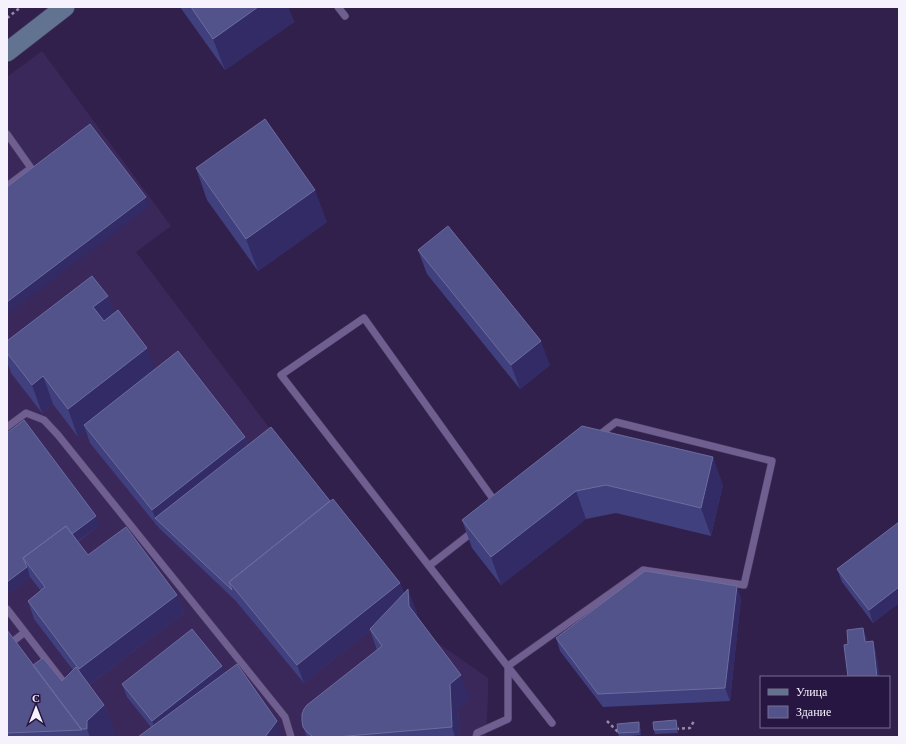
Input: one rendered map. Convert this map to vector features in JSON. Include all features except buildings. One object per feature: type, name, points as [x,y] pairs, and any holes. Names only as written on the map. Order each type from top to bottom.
[{"type":"main road","points":[[7,52],[65,7]]},
{"type":"lane","points":[[338,7],[345,16]]},
{"type":"lane","points":[[7,134],[31,168],[7,186]]},
{"type":"lane","points":[[501,510],[364,318],[281,375],[552,723]]},
{"type":"lane","points":[[7,427],[26,413],[44,420],[58,435],[285,717],[291,737]]},
{"type":"lane","points":[[508,666],[643,570],[744,585],[772,460],[616,422],[592,440]]},
{"type":"lane","points":[[429,566],[483,524]]},
{"type":"lane","points":[[7,609],[73,694]]},
{"type":"lane","points":[[7,646],[25,632]]},
{"type":"lane","points":[[476,737],[477,733],[508,719],[508,666]]},
{"type":"path","points":[[7,18],[21,7]]},
{"type":"path","points":[[607,721],[618,732],[626,731]]},
{"type":"path","points":[[672,729],[690,728],[694,721]]},
{"type":"shaded area","points":[[42,51],[171,226],[136,252],[319,493],[417,613],[418,629],[488,678],[486,737],[7,737],[7,77]]}]
